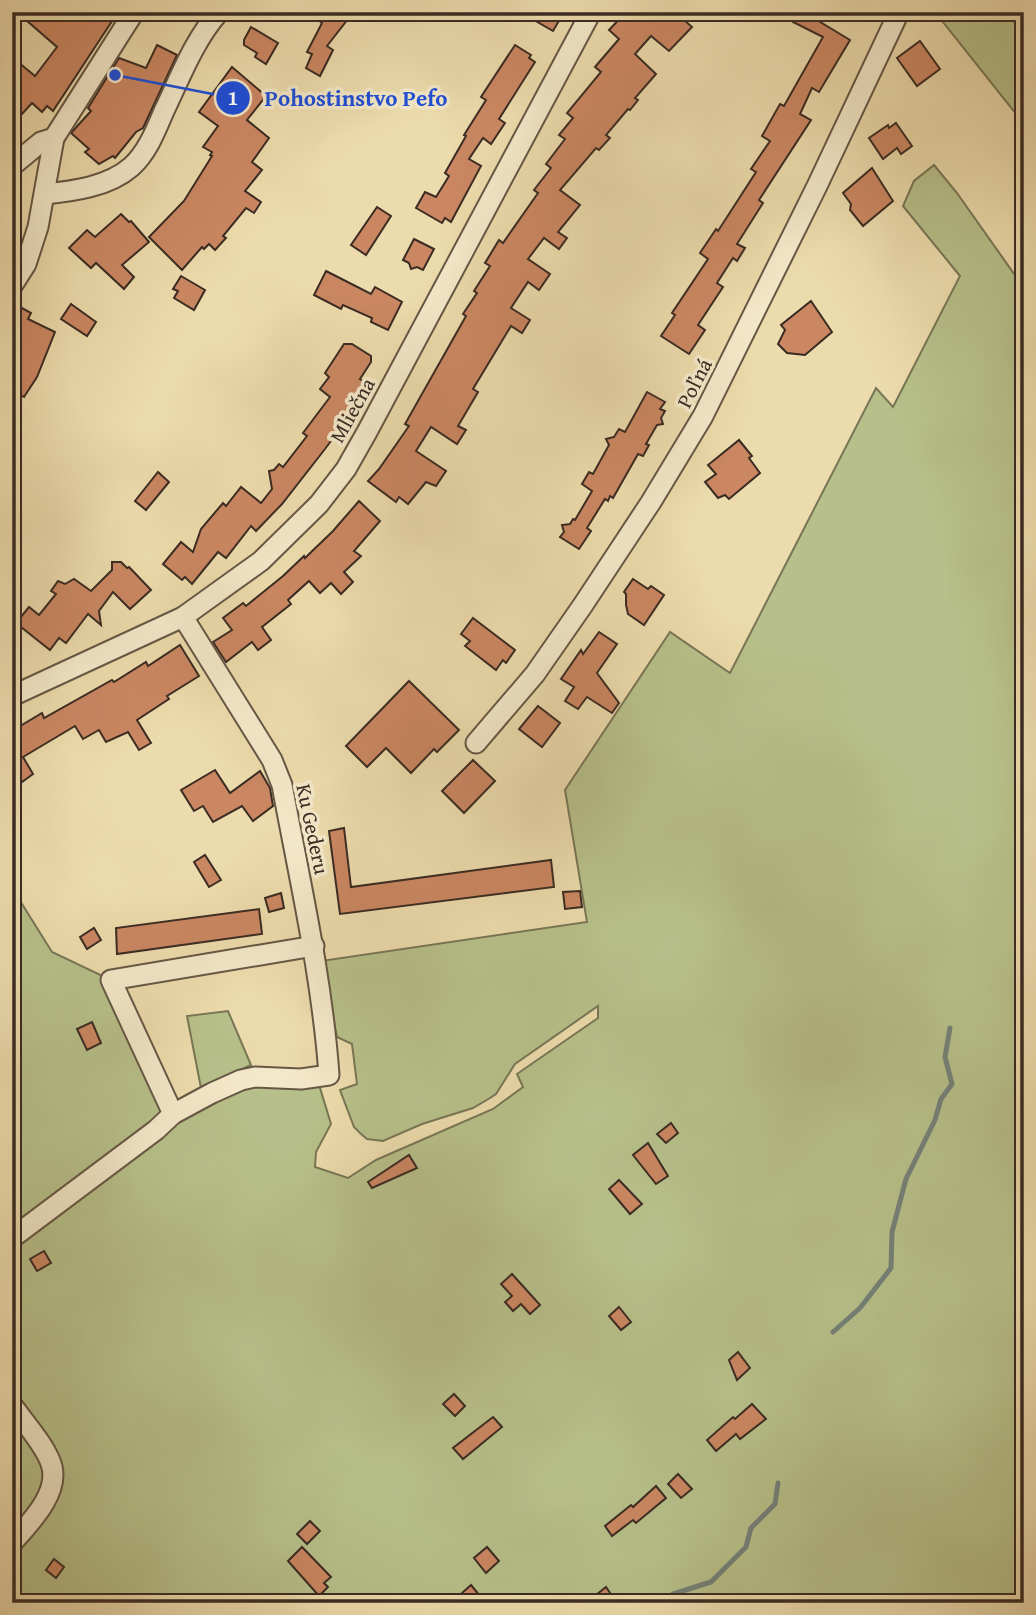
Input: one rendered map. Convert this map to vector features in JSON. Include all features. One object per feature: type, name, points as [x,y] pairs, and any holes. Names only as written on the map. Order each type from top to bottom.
[{"type":"street","points":[[12,286],[26,264],[38,227],[54,138],[134,12]]},
{"type":"street","points":[[45,194],[75,191],[95,185],[131,167],[155,133],[188,60],[219,12]]},
{"type":"street","name":"Mliečna","points":[[12,696],[183,617],[261,561],[319,504],[346,468],[591,12]]},
{"type":"street","name":"Poľná","points":[[476,743],[535,674],[583,605],[651,502],[703,416],[817,186],[899,12]]},
{"type":"street","points":[[12,166],[41,142],[54,138]]},
{"type":"street","name":"Ku Gederu","points":[[173,1114],[242,1080],[255,1077],[301,1079],[329,1075],[325,1021],[314,946],[282,785],[272,760],[183,617]]},
{"type":"street","points":[[12,1238],[156,1130],[173,1114],[111,980],[314,946]]},
{"type":"street","points":[[12,1405],[50,1460],[53,1479],[42,1505],[12,1543]]},
{"type":"green space","points":[[935,12],[1024,12],[1024,124]]},
{"type":"green space","points":[[934,165],[1024,288],[1024,1603],[12,1603],[12,888],[52,952],[111,980],[173,1114],[146,1127],[30,1213],[170,1124],[241,1086],[311,1082],[320,1088],[331,1124],[316,1152],[315,1167],[348,1178],[376,1160],[493,1109],[523,1087],[517,1074],[598,1018],[598,1006],[515,1064],[496,1094],[473,1108],[422,1124],[383,1141],[367,1139],[354,1127],[340,1090],[357,1084],[352,1044],[337,1037],[321,961],[587,922],[565,790],[670,632],[730,673],[876,388],[893,407],[960,276],[903,206],[914,181]]},
{"type":"green space","points":[[228,1011],[251,1065],[201,1088],[187,1016]]},
{"type":"building","points":[[32,12],[118,12],[53,111],[47,106],[42,112],[32,103],[12,125],[12,57],[35,76],[57,47],[26,20]]},
{"type":"building","points":[[308,12],[339,12],[348,19],[327,46],[333,50],[320,76],[306,68],[312,54],[307,52],[322,23]]},
{"type":"building","points":[[520,12],[564,12],[553,31]]},
{"type":"building","points":[[626,12],[675,12],[692,27],[669,51],[651,36],[635,54],[656,74],[635,98],[638,100],[630,110],[628,109],[606,135],[610,138],[599,150],[596,148],[560,190],[580,205],[558,232],[567,238],[559,249],[544,238],[528,259],[550,274],[539,290],[528,282],[511,308],[530,320],[522,333],[511,326],[473,389],[478,392],[458,426],[466,430],[457,444],[431,427],[416,451],[446,471],[436,486],[426,482],[408,504],[399,497],[396,502],[368,481],[409,426],[405,424],[466,316],[463,314],[477,293],[474,291],[490,266],[485,263],[499,240],[503,243],[538,193],[534,190],[551,168],[546,164],[565,139],[559,135],[573,118],[567,113],[601,72],[595,67],[619,39],[609,30]]},
{"type":"building","points":[[797,12],[820,12],[817,20],[850,40],[819,92],[812,88],[800,114],[811,120],[759,200],[763,203],[737,244],[745,248],[737,261],[733,258],[717,283],[723,287],[698,325],[705,330],[689,354],[661,336],[675,315],[672,313],[708,259],[700,253],[716,229],[718,231],[756,172],[751,169],[770,141],[762,136],[780,104],[784,106],[823,37],[793,22]]},
{"type":"building","points":[[251,27],[278,43],[266,64],[255,57],[257,53],[244,45]]},
{"type":"building","points":[[920,41],[940,69],[917,86],[897,58]]},
{"type":"building","points":[[157,45],[177,55],[143,128],[136,132],[115,158],[113,156],[99,164],[85,152],[89,149],[71,133],[91,111],[88,108],[119,58],[146,68]]},
{"type":"building","points":[[515,45],[531,55],[529,58],[535,62],[499,119],[505,123],[491,144],[483,138],[469,159],[481,166],[451,222],[445,218],[442,223],[416,208],[425,192],[436,197],[449,176],[445,173],[486,100],[481,97]]},
{"type":"building","points":[[232,67],[266,96],[247,120],[269,138],[252,162],[262,170],[245,191],[261,202],[254,213],[246,208],[215,250],[209,244],[204,249],[202,247],[182,270],[149,237],[184,201],[212,156],[212,152],[203,147],[218,126],[199,112]]},
{"type":"building","points":[[896,123],[912,146],[901,154],[897,148],[883,159],[869,138],[888,125],[889,128]]},
{"type":"building","points":[[872,168],[893,201],[863,226],[850,210],[851,204],[843,193]]},
{"type":"building","points":[[377,207],[391,216],[366,255],[351,245]]},
{"type":"building","points":[[121,214],[131,221],[149,242],[122,265],[134,277],[124,289],[96,263],[91,268],[69,248],[87,230],[95,237]]},
{"type":"building","points":[[414,239],[434,249],[423,270],[417,267],[411,269],[409,263],[403,260]]},
{"type":"building","points":[[326,271],[371,294],[375,287],[402,302],[388,330],[371,322],[372,318],[343,305],[341,309],[314,295]]},
{"type":"building","points":[[181,276],[205,290],[194,310],[174,298],[178,291],[173,289]]},
{"type":"building","points":[[811,301],[832,332],[805,355],[787,353],[778,344],[785,330],[781,325]]},
{"type":"building","points":[[71,304],[96,322],[87,336],[61,319]]},
{"type":"building","points":[[20,307],[31,313],[28,319],[55,332],[37,377],[24,397],[12,390],[12,319]]},
{"type":"building","points":[[344,344],[352,344],[371,356],[371,362],[360,379],[370,386],[362,399],[282,504],[256,531],[251,526],[226,558],[218,552],[192,584],[185,577],[182,580],[163,564],[181,542],[193,552],[201,529],[223,503],[226,506],[241,487],[261,503],[272,489],[269,471],[279,464],[283,467],[307,436],[303,433],[330,397],[320,389],[329,377],[325,373]]},
{"type":"building","points":[[647,392],[665,402],[660,409],[665,411],[661,418],[663,424],[657,425],[646,444],[649,445],[643,456],[638,454],[613,498],[610,496],[608,501],[605,499],[587,528],[591,531],[579,549],[560,537],[564,532],[562,525],[575,520],[592,491],[582,484],[589,472],[593,474],[609,445],[606,439],[614,437],[619,429],[625,432]]},
{"type":"building","points":[[739,440],[752,456],[749,458],[760,473],[729,499],[725,495],[718,498],[705,482],[716,474],[708,465]]},
{"type":"building","points":[[158,472],[169,482],[146,510],[135,501]]},
{"type":"building","points":[[359,501],[380,521],[354,551],[361,556],[344,572],[353,582],[341,594],[331,583],[320,593],[309,581],[288,600],[291,604],[262,627],[271,640],[258,650],[252,642],[226,662],[213,642],[232,630],[223,618],[243,603],[246,606],[304,556],[305,558]]},
{"type":"building","points":[[112,562],[121,562],[129,567],[151,590],[130,609],[113,592],[99,611],[101,625],[88,614],[66,643],[59,638],[50,650],[16,623],[29,607],[39,615],[56,594],[51,591],[58,581],[65,584],[74,579],[91,591],[112,570]]},
{"type":"building","points":[[633,579],[664,595],[644,625],[628,614],[624,592]]},
{"type":"building","points":[[473,618],[515,650],[506,663],[503,660],[496,670],[465,646],[470,641],[461,634]]},
{"type":"building","points":[[599,632],[617,644],[597,673],[619,703],[612,713],[587,697],[578,709],[565,701],[574,687],[561,679],[581,650],[583,654]]},
{"type":"building","points":[[180,645],[199,676],[167,696],[169,699],[137,720],[151,743],[139,750],[128,732],[106,742],[99,730],[83,739],[75,726],[23,757],[33,774],[22,782],[17,773],[12,775],[12,731],[42,713],[44,718],[112,680],[114,682],[146,662],[148,666]]},
{"type":"building","points":[[409,681],[459,730],[437,752],[434,749],[411,773],[386,748],[367,767],[346,746]]},
{"type":"building","points":[[538,706],[560,723],[542,747],[519,729]]},
{"type":"building","points":[[473,760],[495,781],[464,813],[442,791]]},
{"type":"building","points":[[215,770],[230,793],[260,771],[270,788],[273,806],[253,821],[242,806],[213,822],[203,806],[194,811],[181,790]]},
{"type":"building","points":[[344,828],[351,887],[551,860],[554,887],[340,914],[329,831]]},
{"type":"building","points":[[205,855],[221,880],[209,887],[194,862]]},
{"type":"building","points":[[580,891],[582,907],[565,909],[563,892]]},
{"type":"building","points":[[281,893],[284,908],[269,912],[265,898]]},
{"type":"building","points":[[259,909],[262,934],[117,954],[116,928]]},
{"type":"building","points":[[94,928],[101,940],[87,949],[80,937]]},
{"type":"building","points":[[92,1022],[101,1043],[87,1050],[77,1029]]},
{"type":"building","points":[[671,1123],[678,1133],[666,1143],[657,1134]]},
{"type":"building","points":[[648,1143],[668,1176],[656,1184],[633,1155]]},
{"type":"building","points":[[409,1155],[417,1168],[372,1188],[368,1182]]},
{"type":"building","points":[[619,1180],[642,1204],[630,1214],[609,1189]]},
{"type":"building","points":[[44,1251],[51,1263],[37,1271],[30,1259]]},
{"type":"building","points":[[512,1274],[540,1305],[530,1314],[521,1304],[513,1311],[505,1302],[512,1296],[501,1284]]},
{"type":"building","points":[[619,1307],[631,1322],[621,1330],[609,1316]]},
{"type":"building","points":[[738,1352],[750,1368],[737,1380],[729,1360]]},
{"type":"building","points":[[454,1394],[465,1406],[455,1416],[443,1404]]},
{"type":"building","points":[[752,1404],[766,1419],[740,1439],[736,1434],[716,1451],[707,1440]]},
{"type":"building","points":[[493,1417],[502,1427],[463,1459],[453,1448]]},
{"type":"building","points":[[678,1474],[692,1489],[681,1498],[668,1484]]},
{"type":"building","points":[[656,1486],[666,1498],[636,1523],[633,1520],[612,1536],[605,1526],[631,1505],[633,1507]]},
{"type":"building","points":[[310,1521],[320,1531],[307,1544],[297,1534]]},
{"type":"building","points":[[302,1547],[331,1577],[324,1583],[328,1587],[319,1596],[288,1561]]},
{"type":"building","points":[[487,1547],[499,1561],[486,1573],[474,1558]]},
{"type":"building","points":[[54,1559],[64,1567],[56,1578],[46,1570]]},
{"type":"building","points":[[471,1585],[480,1596],[470,1603],[462,1593]]},
{"type":"building","points":[[606,1587],[617,1603],[601,1603],[596,1595]]},
{"type":"waterway","points":[[833,1332],[860,1308],[891,1268],[892,1232],[906,1179],[935,1120],[941,1099],[952,1084],[945,1057],[950,1028]]},
{"type":"waterway","points":[[660,1603],[673,1594],[711,1582],[746,1547],[751,1528],[775,1504],[778,1483]]},
{"type":"place","name":"Pohostinstvo Pefo","points":[[115,75]]}]
